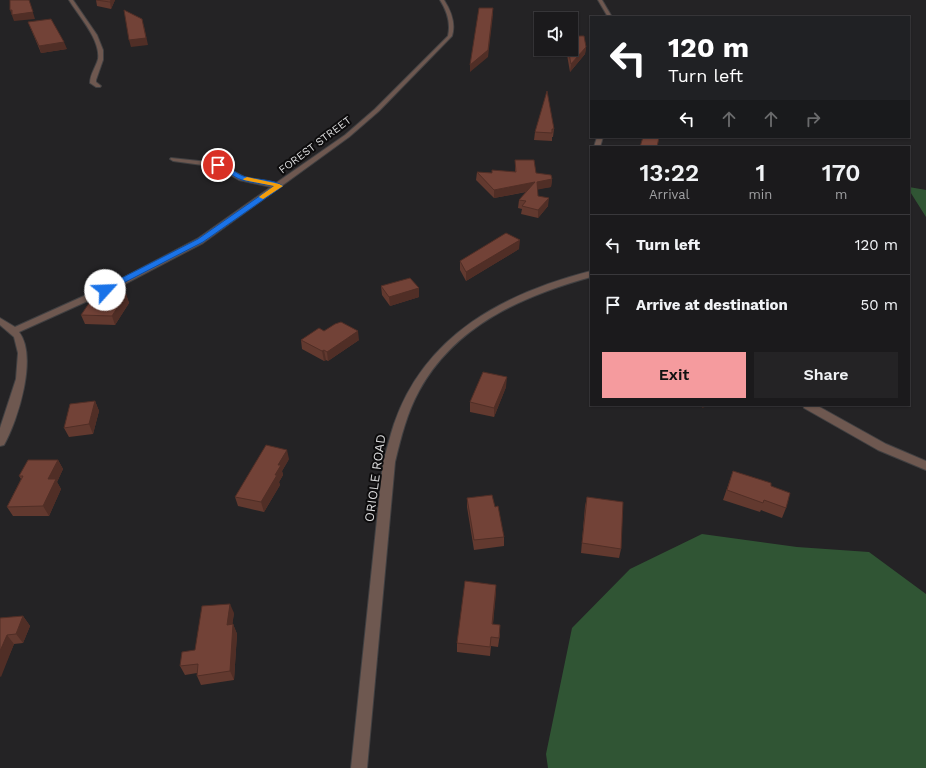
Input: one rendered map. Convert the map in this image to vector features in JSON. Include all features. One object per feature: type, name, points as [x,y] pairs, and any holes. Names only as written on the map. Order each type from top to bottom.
[{"type":"street","points":[[71,0],[101,48],[99,63],[92,79],[93,83],[98,86]]},
{"type":"street","name":"FOREST STREET","points":[[14,331],[164,261],[200,241],[347,136],[377,110],[418,66],[446,41],[452,31],[449,11],[442,0]]},
{"type":"street","points":[[600,0],[609,16]]},
{"type":"street","points":[[173,159],[224,166],[232,173],[244,178],[279,186]]},
{"type":"street","name":"ORIOLE ROAD","points":[[359,768],[389,462],[394,438],[412,393],[438,356],[454,340],[488,313],[525,293],[568,279],[590,274]]},
{"type":"street","points":[[0,321],[14,331],[22,343],[22,362],[18,390],[0,442]]},
{"type":"street","points":[[810,406],[882,447],[926,466]]},
{"type":"green space","points":[[910,187],[926,190],[926,217],[910,192]]},
{"type":"green space","points":[[702,534],[797,547],[869,552],[926,594],[926,768],[548,768],[546,754],[572,628],[630,569]]},
{"type":"building","points":[[10,0],[29,0],[33,12],[12,15],[12,10],[10,10]]},
{"type":"building","points":[[96,0],[111,0],[110,2]]},
{"type":"building","points":[[479,8],[493,8],[488,50],[470,65]]},
{"type":"building","points":[[124,10],[142,19],[146,38],[129,40]]},
{"type":"building","points":[[51,19],[64,42],[39,46],[28,22]]},
{"type":"building","points":[[578,36],[584,36],[586,47],[571,64],[569,56],[578,56]]},
{"type":"building","points":[[547,91],[554,129],[552,129],[552,133],[535,132]]},
{"type":"building","points":[[643,138],[659,138],[657,146],[640,146]]},
{"type":"building","points":[[515,160],[534,160],[536,173],[551,175],[552,179],[537,182],[538,196],[549,198],[538,210],[522,206],[526,201],[519,200],[535,182],[494,190],[477,172],[492,173],[492,170],[516,172]]},
{"type":"building","points":[[506,233],[520,240],[466,272],[460,261]]},
{"type":"building","points":[[410,278],[419,288],[389,297],[381,286]]},
{"type":"building","points":[[96,293],[126,294],[112,316],[81,315]]},
{"type":"building","points":[[341,322],[358,331],[327,352],[301,340],[319,328],[324,331]]},
{"type":"building","points":[[483,372],[507,377],[494,408],[470,402]]},
{"type":"building","points":[[95,401],[89,424],[64,428],[70,404]]},
{"type":"building","points":[[266,445],[287,450],[278,465],[281,465],[275,475],[277,475],[261,502],[235,497]]},
{"type":"building","points":[[28,460],[58,460],[48,479],[56,479],[43,506],[7,507],[23,476],[19,476]]},
{"type":"building","points":[[733,471],[771,483],[771,486],[790,493],[786,508],[764,500],[763,503],[727,490]]},
{"type":"building","points":[[492,495],[495,507],[498,506],[504,537],[474,540],[467,498]]},
{"type":"building","points":[[587,497],[623,502],[621,549],[582,543]]},
{"type":"building","points":[[465,581],[496,585],[492,624],[500,625],[499,638],[491,637],[490,647],[457,643]]},
{"type":"building","points":[[230,604],[227,625],[233,624],[230,671],[197,676],[198,664],[180,666],[182,652],[195,650],[202,606]]},
{"type":"building","points":[[23,616],[16,634],[7,635],[0,651],[0,618]]},
{"type":"slow traffic","points":[[247,179],[279,186],[263,197]]},
{"type":"route","points":[[105,290],[164,261],[200,241],[279,186],[237,176],[224,166],[218,165]]}]
